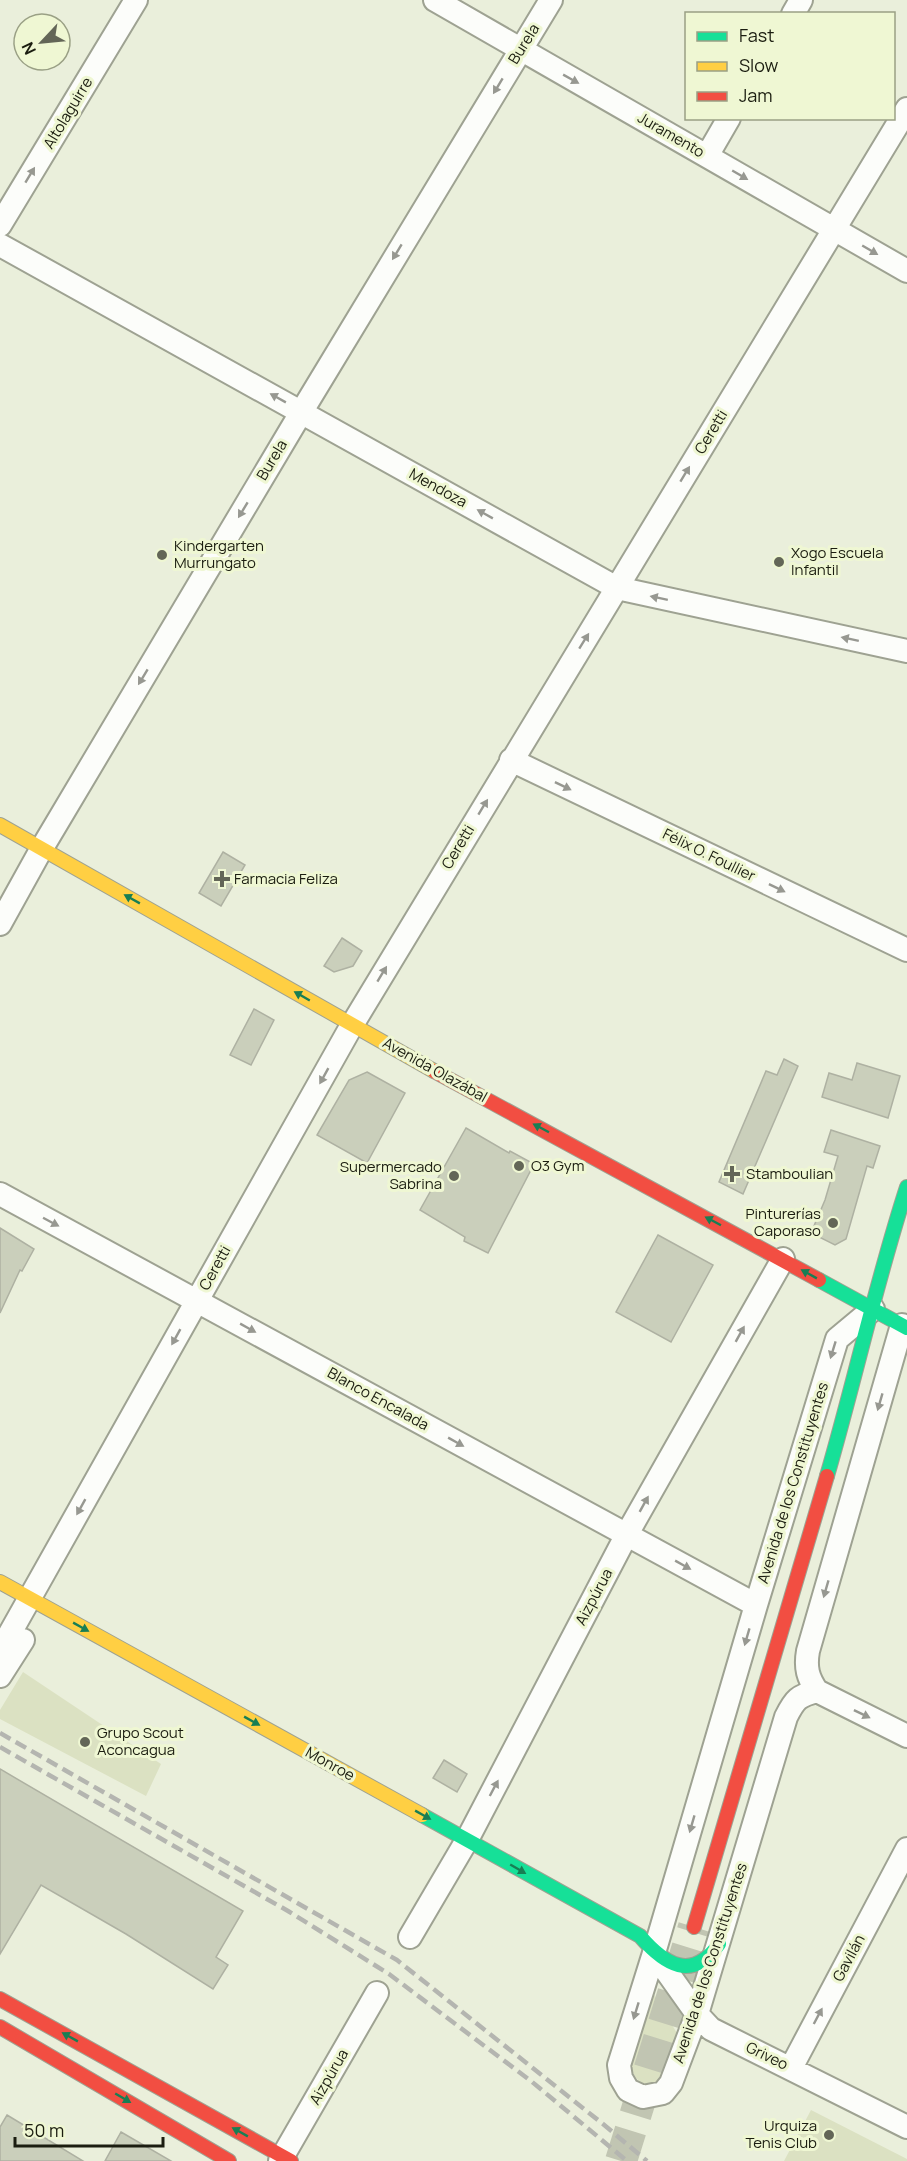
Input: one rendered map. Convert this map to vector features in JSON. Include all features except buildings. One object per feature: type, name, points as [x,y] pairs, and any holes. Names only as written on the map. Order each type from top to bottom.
[{"type":"main road","name":"Avenida Olazábal","points":[[0,825],[352,1025],[904,1327]]},
{"type":"main road","name":"Avenida de los Constituyentes","points":[[694,1927],[844,1418],[886,1251],[907,1187]]},
{"type":"main road","name":"Monroe","points":[[0,1582],[640,1936],[654,1953],[668,1962],[682,1966],[697,1965],[708,1958],[719,1944]]},
{"type":"main road","points":[[0,1999],[285,2159]]},
{"type":"main road","points":[[0,2027],[229,2161]]},
{"type":"street","name":"Altolaguirre","points":[[0,225],[136,0]]},
{"type":"street","name":"Juramento","points":[[435,0],[907,271]]},
{"type":"street","name":"Burela","points":[[0,924],[42,848],[302,411],[551,0]]},
{"type":"street","name":"Ceretti","points":[[0,1651],[352,1025],[907,109]]},
{"type":"street","points":[[707,156],[728,120]]},
{"type":"street","name":"Mendoza","points":[[0,245],[302,411],[616,588],[907,651]]},
{"type":"street","name":"Félix O. Foullier","points":[[511,760],[907,950]]},
{"type":"street","name":"Blanco Encalada","points":[[0,1194],[756,1605]]},
{"type":"street","name":"Aizpúrua","points":[[410,1937],[467,1840],[627,1534],[783,1259]]},
{"type":"street","name":"Avenida de los Constituyentes","points":[[817,1691],[801,1695],[793,1703],[786,1717],[719,1944],[697,2014],[671,2083],[663,2093],[643,2097],[628,2090],[621,2078],[619,2065],[837,1339],[873,1309]]},
{"type":"street","points":[[904,1327],[808,1651],[806,1665],[809,1680],[817,1691],[907,1736]]},
{"type":"street","name":"Ceretti","points":[[0,1625],[3,1620],[31,1598]]},
{"type":"street","name":"Ceretti","points":[[0,1676],[27,1633],[31,1598]]},
{"type":"street","name":"Gavilán","points":[[791,2068],[907,1849]]},
{"type":"street","name":"Griveo","points":[[654,1953],[697,2014],[711,2029],[907,2127]]},
{"type":"street","name":"Aizpúrua","points":[[285,2159],[377,1994]]},
{"type":"green space","name":"Grupo Scout Aconcagua","points":[[23,1672],[161,1764],[146,1796],[0,1719],[0,1710]]},
{"type":"green space","points":[[652,1991],[678,2035],[669,2068],[659,2082],[648,2085],[638,2080],[630,2066]]},
{"type":"green space","name":"Urquiza Tenis Club","points":[[811,2110],[907,2159],[907,2161],[784,2161]]},
{"type":"tunnel","points":[[621,2161],[694,1927]]},
{"type":"railway","points":[[0,1733],[397,1960],[647,2161]]},
{"type":"railway","points":[[0,1747],[288,1911],[389,1974],[531,2081],[627,2161]]},
{"type":"traffic: fast","points":[[827,1476],[885,1259],[907,1187]]},
{"type":"traffic: fast","points":[[819,1280],[907,1328]]},
{"type":"traffic: fast","points":[[422,1815],[640,1936],[659,1955],[669,1961],[689,1966],[699,1963],[709,1956],[719,1944]]},
{"type":"traffic: slow","points":[[0,825],[434,1071]]},
{"type":"traffic: slow","points":[[0,1582],[422,1815]]},
{"type":"traffic: jam","points":[[434,1071],[819,1280]]},
{"type":"traffic: jam","points":[[694,1927],[827,1476]]},
{"type":"traffic: jam","points":[[0,1999],[291,2161]]},
{"type":"traffic: jam","points":[[0,2027],[229,2161]]},
{"type":"place","name":"Kindergarten Murrungato","points":[[162,555]]},
{"type":"place","name":"Xogo Escuela Infantil","points":[[779,562]]},
{"type":"place","name":"Farmacia Feliza","points":[[222,879]]},
{"type":"place","name":"O3 Gym","points":[[519,1166]]},
{"type":"place","name":"Stamboulian","points":[[732,1174]]},
{"type":"place","name":"Supermercado Sabrina","points":[[454,1176]]},
{"type":"place","name":"Pinturerías Caporaso","points":[[833,1223]]},
{"type":"place","name":"Grupo Scout Aconcagua","points":[[85,1742]]},
{"type":"place","name":"Urquiza Tenis Club","points":[[829,2135]]}]
